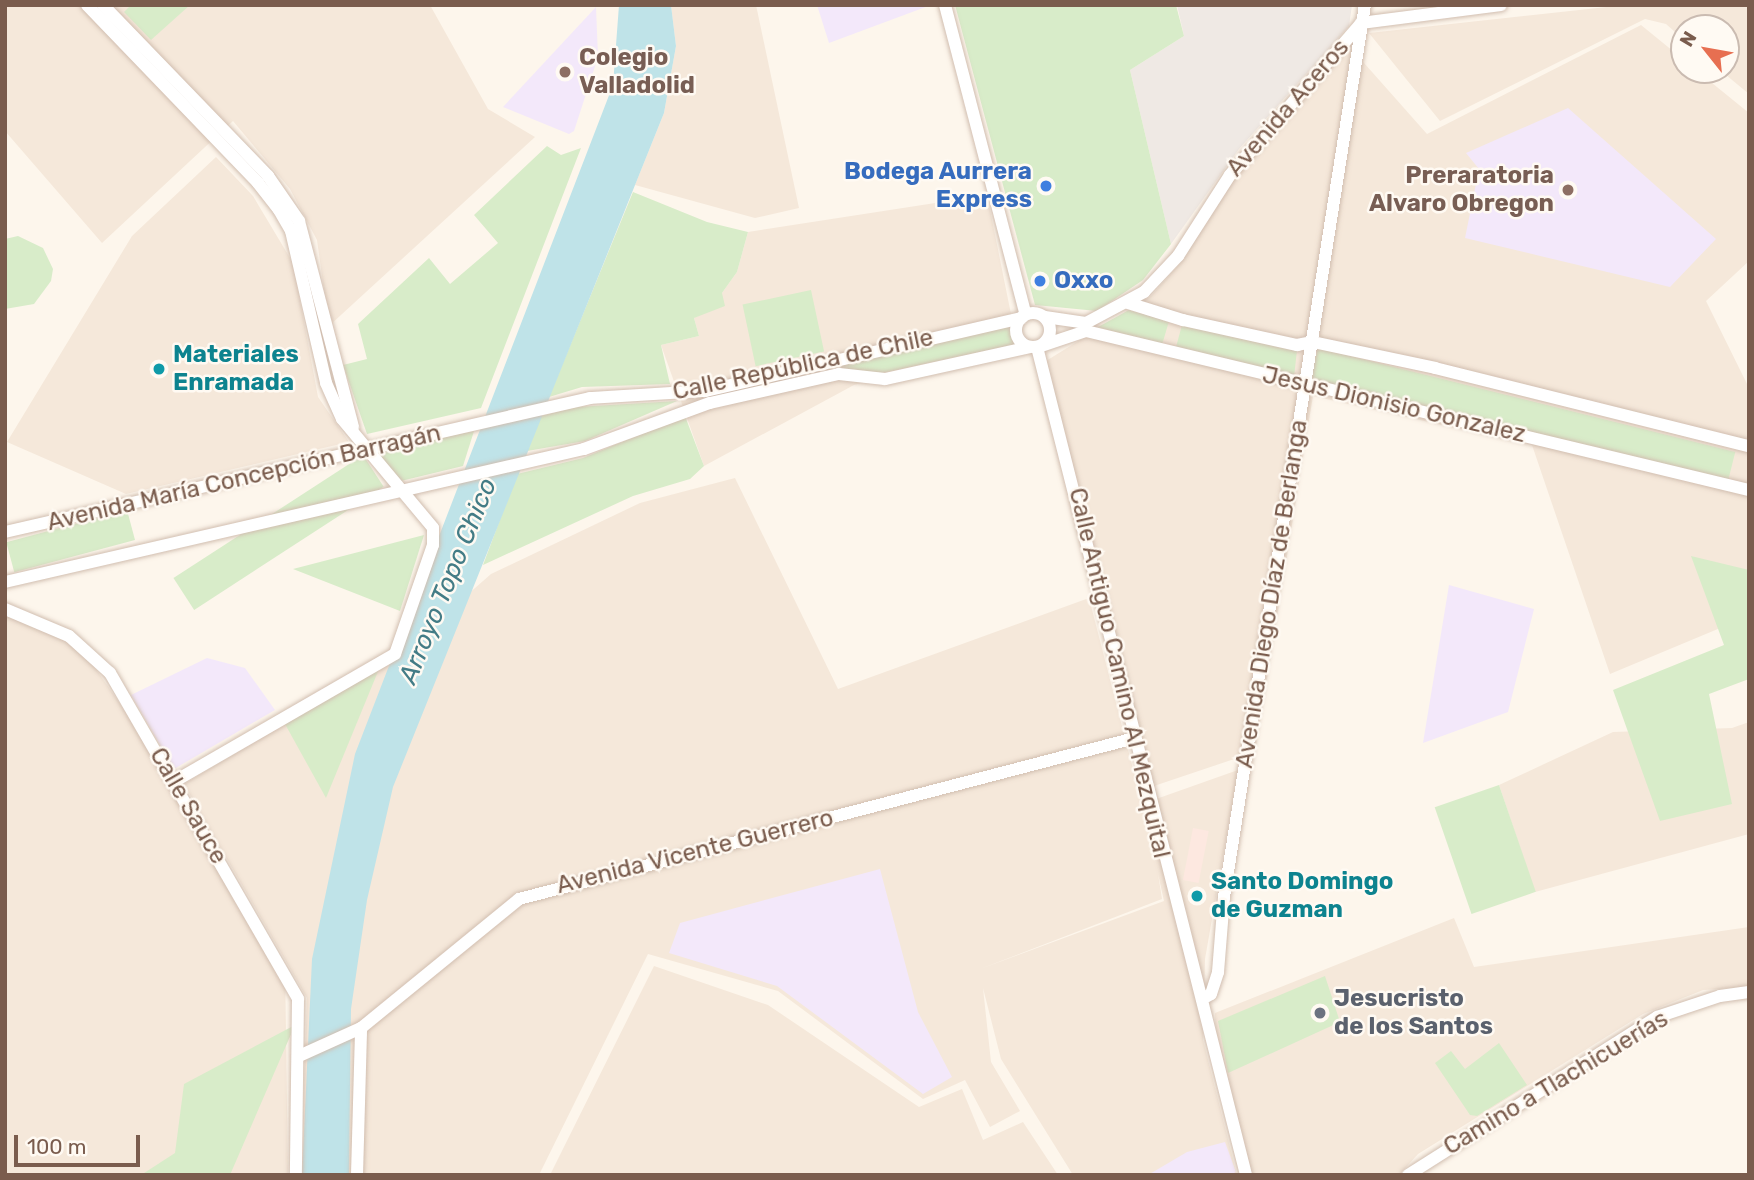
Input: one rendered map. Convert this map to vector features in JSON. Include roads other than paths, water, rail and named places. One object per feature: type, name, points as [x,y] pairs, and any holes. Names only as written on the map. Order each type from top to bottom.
[{"type":"street","points":[[87,5],[258,183],[279,210],[291,231],[323,369],[348,423],[433,528],[433,545],[395,654],[175,781]]},
{"type":"street","points":[[103,5],[268,176],[299,221],[348,423]]},
{"type":"street","points":[[945,5],[1024,316],[1018,337],[1036,347]]},
{"type":"street","name":"Avenida Diego Díaz de Berlanga","points":[[1202,999],[1211,993],[1218,972],[1224,897],[1365,5]]},
{"type":"street","name":"Avenida Aceros","points":[[1086,327],[1129,303],[1168,268],[1230,175],[1361,23],[1501,5]]},
{"type":"street","name":"Jesus Dionisio Gonzalez","points":[[1129,303],[1284,342],[1313,342],[1749,446]]},
{"type":"street","points":[[1024,316],[1045,317],[1050,335],[1036,347]]},
{"type":"street","name":"Calle República de Chile","points":[[483,423],[601,397],[705,391],[1024,316]]},
{"type":"street","name":"Jesus Dionisio Gonzalez","points":[[1045,317],[1305,384],[1749,490]]},
{"type":"street","points":[[1036,347],[1086,327]]},
{"type":"street","name":"Calle República de Chile","points":[[459,478],[601,444],[710,403],[839,374],[885,379],[1036,347]]},
{"type":"street","name":"Calle Antiguo Camino Al Mezquital","points":[[1036,347],[1202,999]]},
{"type":"street","name":"Avenida María Concepción Barragán","points":[[5,532],[483,423]]},
{"type":"street","name":"Avenida María Concepción Barragán","points":[[5,582],[459,478]]},
{"type":"street","name":"Calle Sauce","points":[[5,609],[57,629],[95,656],[175,781],[299,999],[305,1053],[296,1175]]},
{"type":"street","name":"Avenida Vicente Guerrero","points":[[305,1053],[356,1032],[519,899],[1135,738]]},
{"type":"street","name":"Camino a Tlachicuerías","points":[[1408,1175],[1657,1017],[1720,996],[1749,992]]},
{"type":"street","points":[[1202,999],[1246,1175]]},
{"type":"street","points":[[356,1032],[357,1175]]},
{"type":"water","name":"Arroyo Topo Chico","points":[[619,5],[671,5],[676,46],[664,113],[393,787],[367,900],[351,1009],[349,1175],[302,1175],[312,959],[355,754],[613,85]]},
{"type":"place","name":"Colegio Valladolid","points":[[565,72]]},
{"type":"place","name":"Bodega Aurrera Express","points":[[1046,186]]},
{"type":"place","name":"Preraratoria Alvaro Obregon","points":[[1568,190]]},
{"type":"place","name":"Oxxo","points":[[1040,281]]},
{"type":"place","name":"Materiales Enramada","points":[[159,369]]},
{"type":"place","name":"Santo Domingo de Guzman","points":[[1197,896]]},
{"type":"place","name":"Jesucristo de los Santos","points":[[1320,1013]]}]
